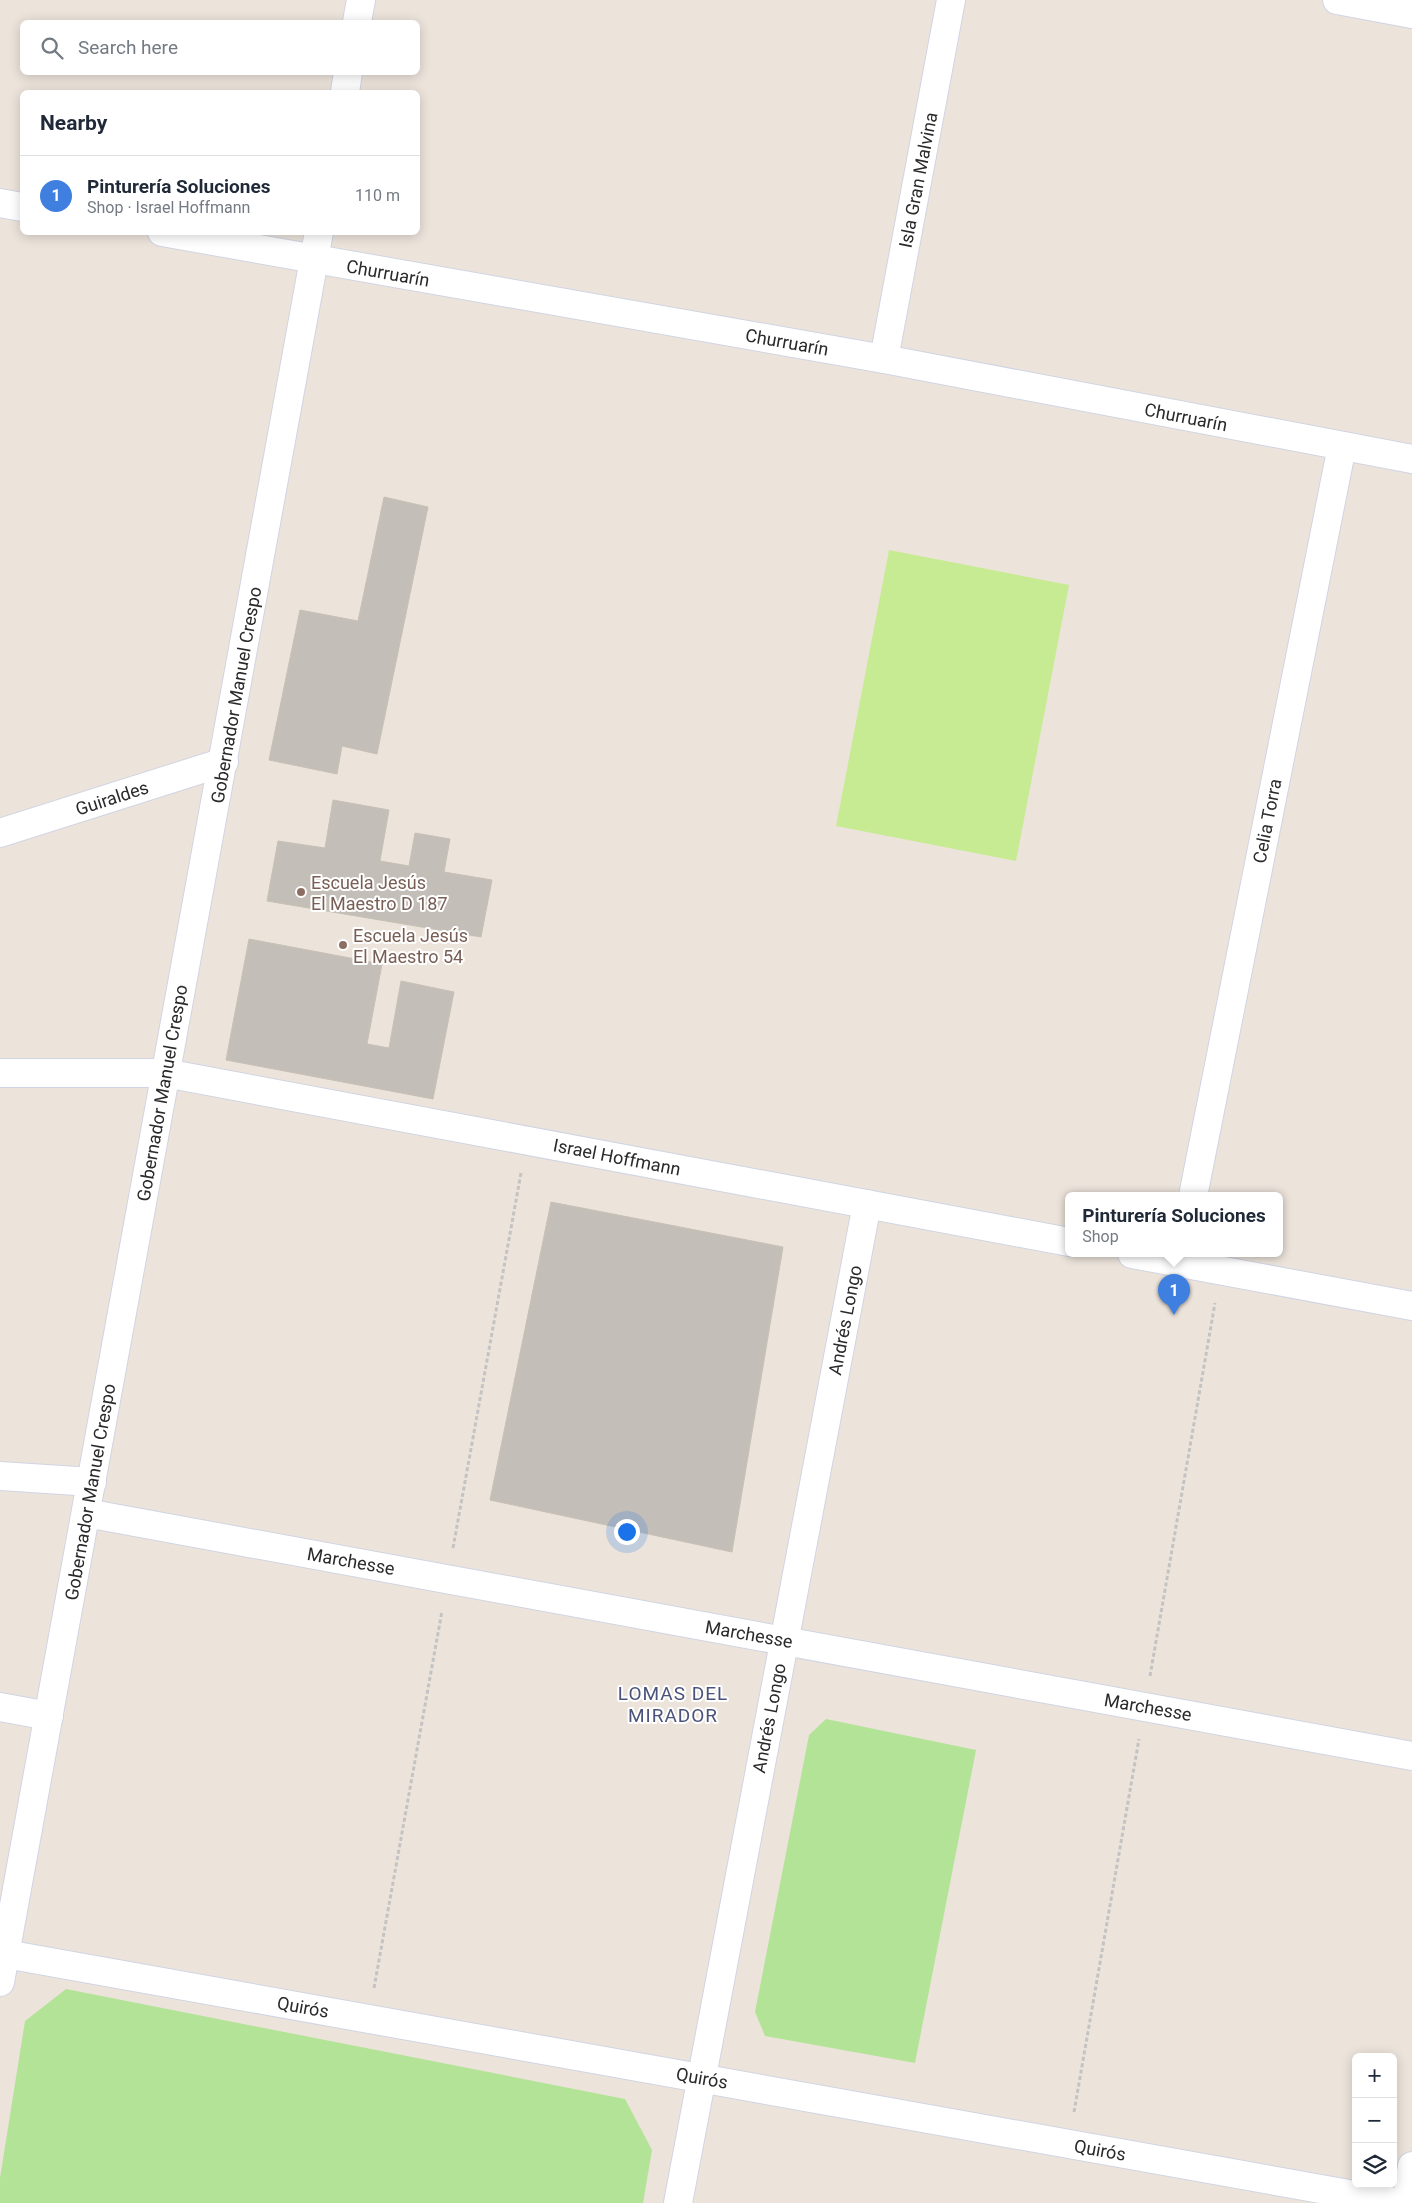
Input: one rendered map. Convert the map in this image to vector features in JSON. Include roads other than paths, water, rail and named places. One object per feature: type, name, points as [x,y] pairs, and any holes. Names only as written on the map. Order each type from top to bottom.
[{"type":"street","points":[[357,20],[361,0]]},
{"type":"street","name":"Isla Gran Malvina","points":[[884,359],[951,0]]},
{"type":"street","points":[[1337,0],[1412,14]]},
{"type":"street","points":[[345,90],[348,75]]},
{"type":"street","points":[[0,203],[20,207]]},
{"type":"street","name":"Churruarín","points":[[178,235],[884,359],[1412,459]]},
{"type":"street","name":"Gobernador Manuel Crespo","points":[[0,1982],[2,1953],[49,1716],[318,235]]},
{"type":"street","name":"Celia Torra","points":[[1194,1192],[1342,446]]},
{"type":"street","name":"Guiraldes","points":[[0,833],[224,762]]},
{"type":"street","name":"Israel Hoffmann","points":[[0,1073],[165,1073],[1065,1241]]},
{"type":"street","name":"Andrés Longo","points":[[678,2203],[700,2078],[867,1204]]},
{"type":"street","points":[[1181,1258],[1412,1306]]},
{"type":"street","points":[[0,1476],[92,1482]]},
{"type":"street","name":"Marchesse","points":[[86,1513],[1412,1756]]},
{"type":"street","points":[[0,1708],[49,1716]]},
{"type":"street","name":"Quirós","points":[[2,1953],[1398,2203]]},
{"type":"street","points":[[1406,2203],[1412,2166]]},
{"type":"place","name":"Escuela Jesús El Maestro D 187","points":[[301,892]]},
{"type":"place","name":"Escuela Jesús El Maestro 54","points":[[343,945]]},
{"type":"place","name":"Pinturería Soluciones","points":[[1174,1315]]},
{"type":"district","name":"LOMAS DEL MIRADOR","points":[[673,1704]]}]
